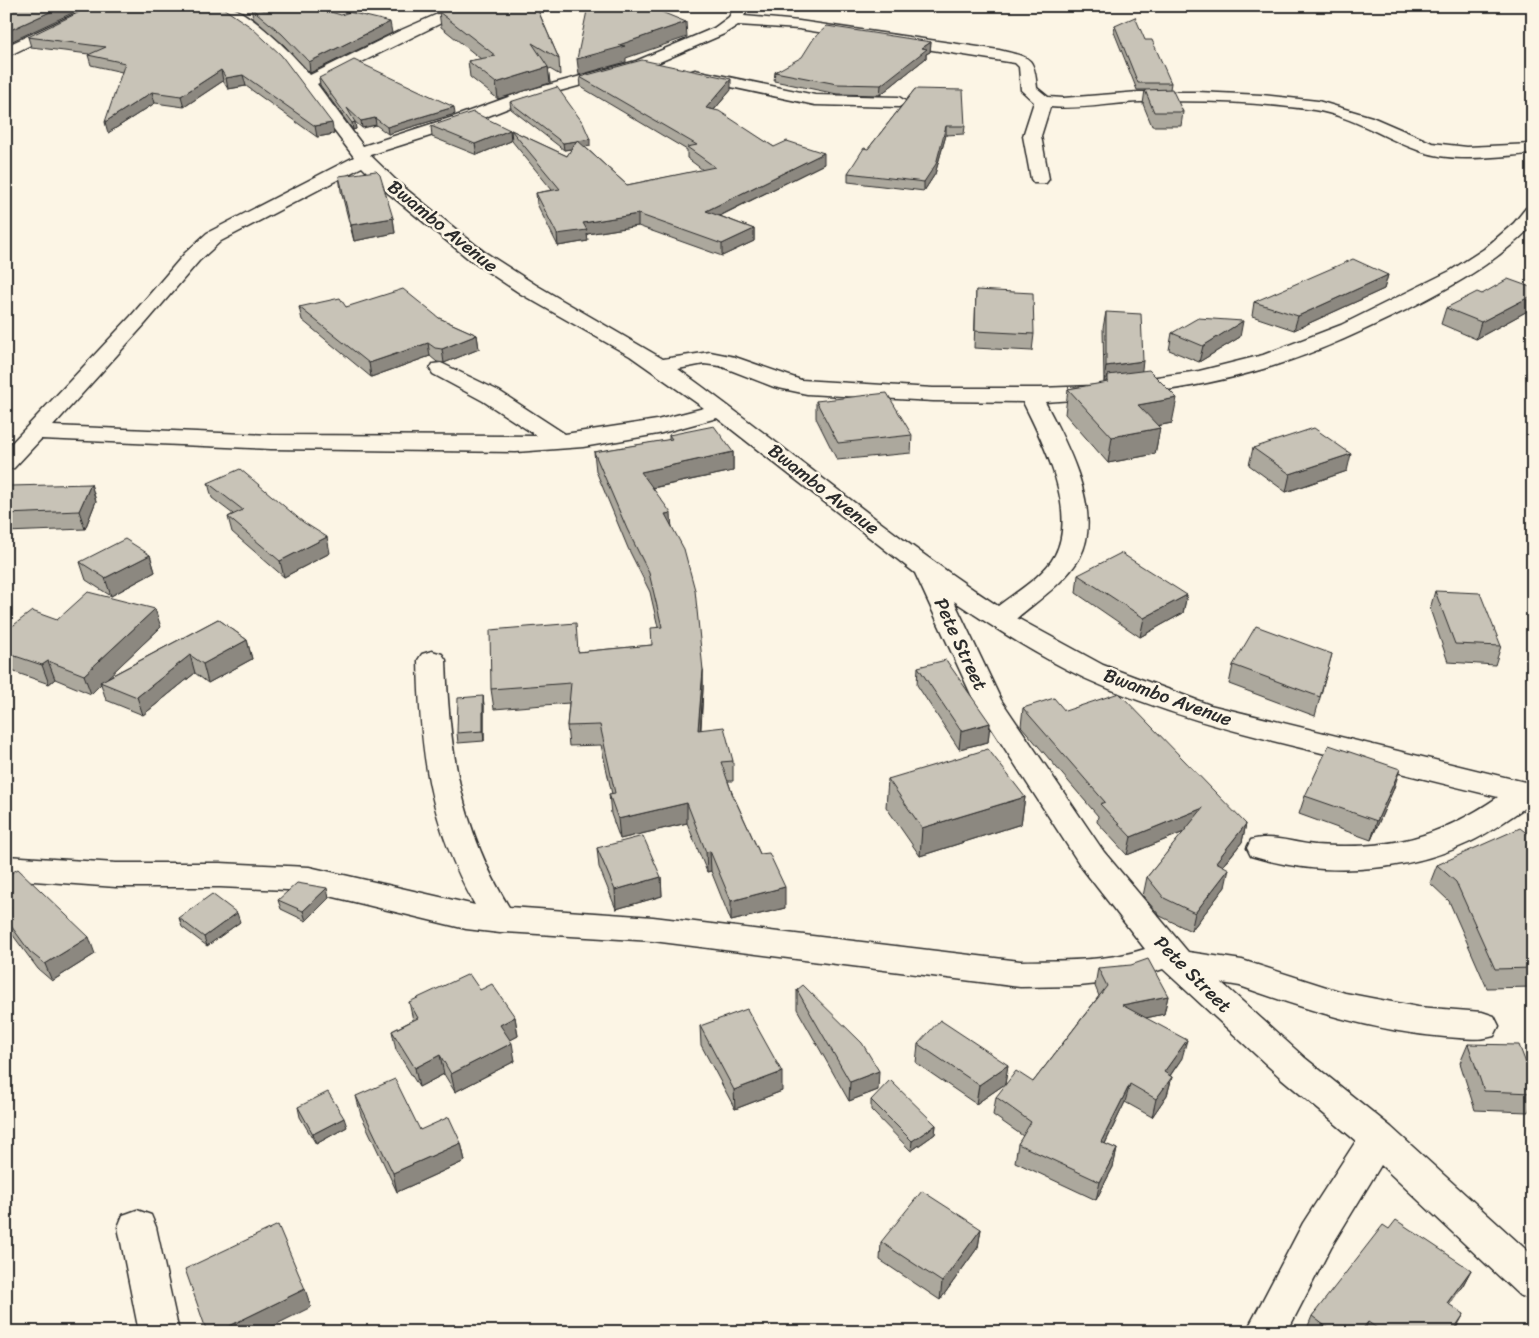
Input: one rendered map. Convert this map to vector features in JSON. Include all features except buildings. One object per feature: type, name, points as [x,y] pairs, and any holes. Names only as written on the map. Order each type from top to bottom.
[{"type":"street","points":[[6,52],[104,6]]},
{"type":"street","name":"Bwambo Avenue","points":[[217,6],[261,34],[307,84],[361,156],[479,260],[660,366],[722,410],[926,568],[999,619],[1055,652],[1124,684],[1178,705],[1221,719],[1528,795]]},
{"type":"street","points":[[307,84],[404,34],[469,6]]},
{"type":"street","points":[[6,463],[192,257],[214,237],[361,156],[528,95],[642,64],[704,39],[739,13],[800,25],[999,55],[1020,60],[1027,66],[1029,90],[1043,100],[1063,103],[1149,97],[1262,100],[1318,106],[1343,112],[1415,144],[1447,152],[1533,149]]},
{"type":"street","points":[[642,64],[815,100],[898,102]]},
{"type":"street","points":[[1040,179],[1032,136],[1043,100]]},
{"type":"street","points":[[660,366],[710,358],[727,362],[779,381],[809,388],[944,396],[1092,393],[1187,381],[1252,366],[1298,350],[1360,324],[1451,280],[1484,258],[1524,224],[1533,212]]},
{"type":"street","points":[[441,368],[491,396],[562,442]]},
{"type":"street","points":[[999,619],[1054,572],[1068,556],[1074,528],[1072,496],[1069,486],[1054,441],[1030,395]]},
{"type":"street","points":[[36,432],[271,442],[428,445],[562,442],[658,426],[722,410]]},
{"type":"street","name":"Pete Street","points":[[926,568],[988,701],[1093,860],[1173,958],[1293,1068],[1378,1138],[1533,1282]]},
{"type":"street","points":[[432,660],[433,709],[444,792],[473,874],[500,921]]},
{"type":"street","points":[[1262,848],[1333,859],[1413,850],[1444,841],[1469,830],[1528,795]]},
{"type":"street","points":[[6,867],[116,875],[220,875],[309,879],[340,885],[442,912],[500,921],[653,929],[862,952],[1020,974],[1079,973],[1127,968],[1173,958],[1242,973],[1312,998],[1345,1007],[1418,1021],[1482,1026]]},
{"type":"street","points":[[1266,1332],[1317,1235],[1378,1138]]},
{"type":"street","points":[[137,1227],[159,1332]]}]
